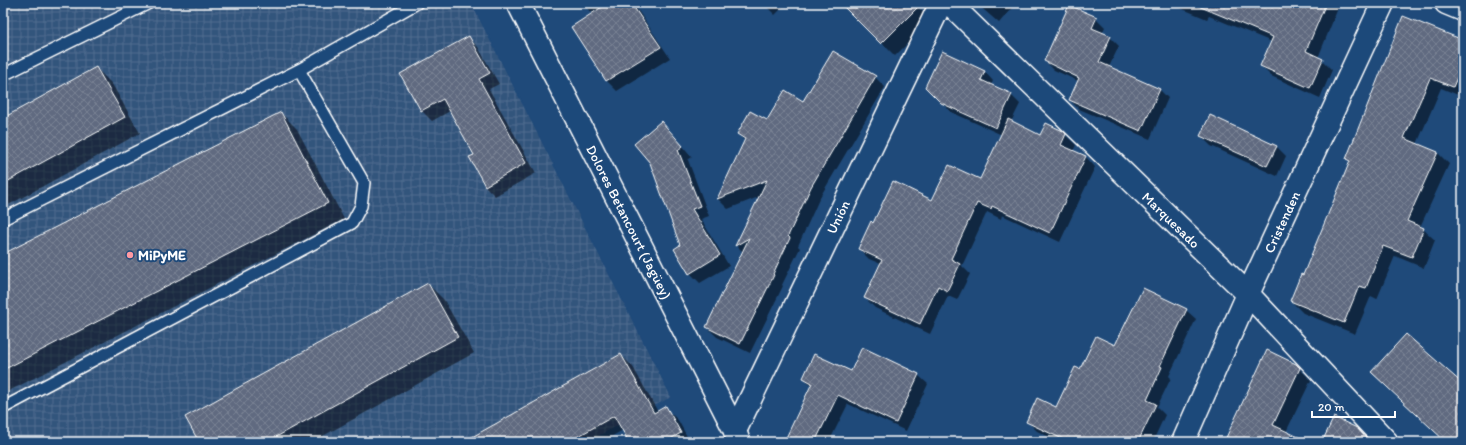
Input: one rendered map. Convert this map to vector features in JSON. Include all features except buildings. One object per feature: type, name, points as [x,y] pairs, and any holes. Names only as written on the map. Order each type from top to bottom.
[{"type":"street","name":"Dolores Betancourt (Jagüey)","points":[[518,3],[737,437]]},
{"type":"street","name":"Unión","points":[[737,437],[941,3]]},
{"type":"street","name":"Marquesado","points":[[949,3],[1248,294],[1388,442]]},
{"type":"street","name":"Cristenden","points":[[1183,442],[1248,294],[1383,3]]},
{"type":"street","points":[[1446,3],[1463,10]]},
{"type":"lane","points":[[3,75],[149,3]]},
{"type":"lane","points":[[3,219],[299,70],[417,3]]},
{"type":"lane","points":[[3,408],[352,223],[361,206],[364,183],[299,70]]},
{"type":"shaded area","points":[[3,3],[471,3],[671,397],[587,442],[3,442]]},
{"type":"place","name":"MiPyME","points":[[130,255]]}]
